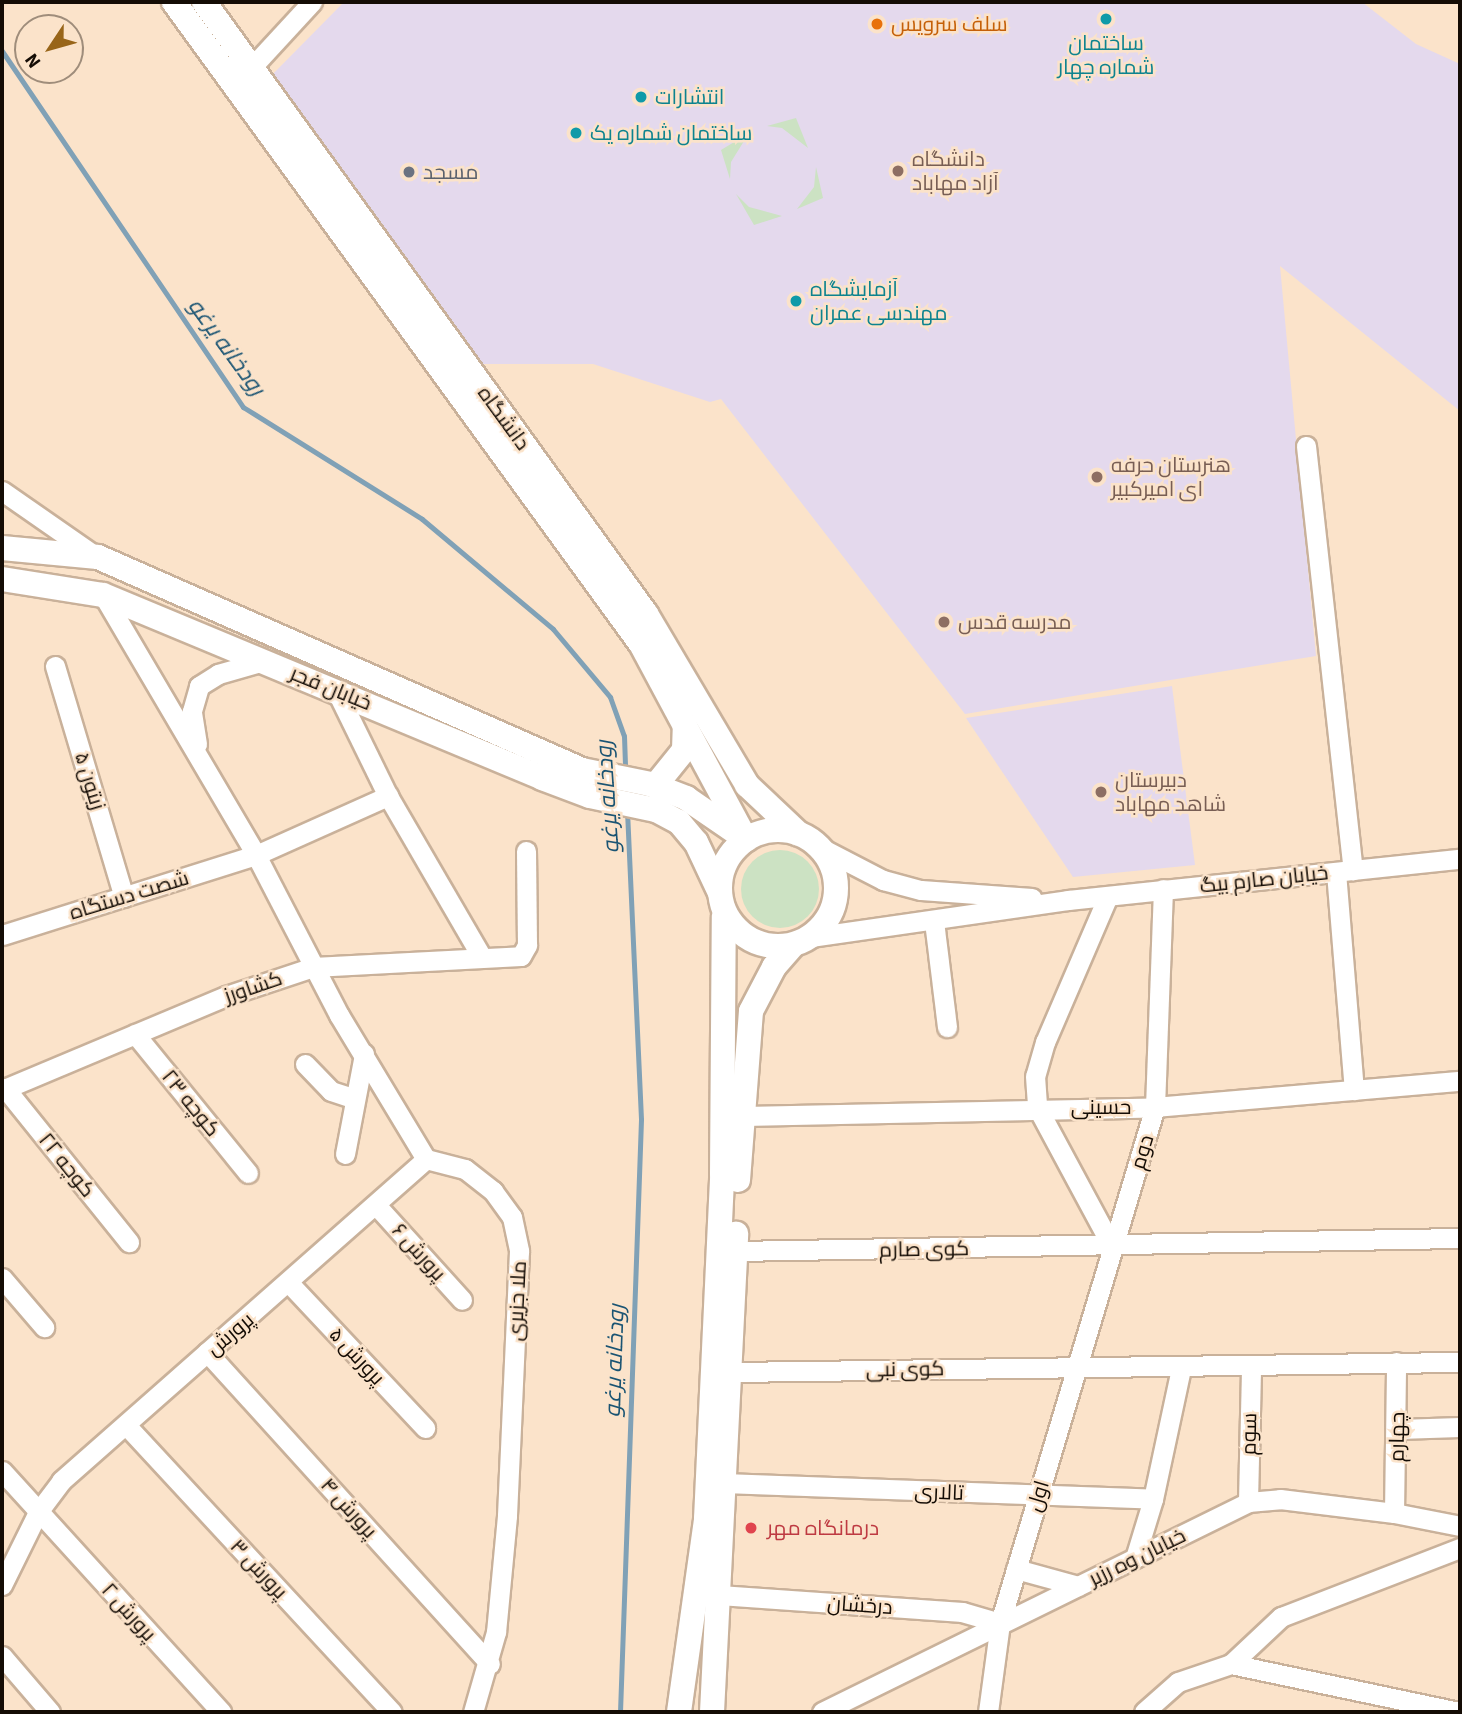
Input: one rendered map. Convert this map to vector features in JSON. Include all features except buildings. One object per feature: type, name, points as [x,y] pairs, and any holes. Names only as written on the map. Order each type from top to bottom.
[{"type":"main road","name":"دانشگاه","points":[[174,2],[242,75],[646,614],[747,785],[799,834]]},
{"type":"main road","name":"دانشگاه","points":[[204,2],[242,75],[641,644],[746,840]]},
{"type":"main road","name":"خیابان فجر","points":[[2,548],[98,557],[582,770],[654,793]]},
{"type":"main road","name":"خیابان فجر","points":[[2,579],[103,595],[590,796],[654,793]]},
{"type":"main road","points":[[654,793],[684,750],[684,724]]},
{"type":"main road","points":[[654,793],[698,804],[746,840]]},
{"type":"main road","points":[[654,793],[696,842],[722,905],[754,941],[802,941]]},
{"type":"main road","points":[[679,1712],[706,1519],[722,1174],[722,905],[726,863],[746,840],[771,830],[799,834],[821,848],[831,862],[836,895],[823,926],[774,967],[751,1012],[741,1116],[732,1372],[712,1712]]},
{"type":"street","points":[[242,75],[312,2]]},
{"type":"street","points":[[1306,446],[1344,871],[1354,1090]]},
{"type":"street","points":[[2,491],[98,557]]},
{"type":"street","points":[[103,595],[256,855],[313,967],[426,1159]]},
{"type":"street","points":[[200,759],[192,711],[199,686],[218,674],[264,661]]},
{"type":"street","name":"زیتون ۵","points":[[55,666],[124,897]]},
{"type":"street","points":[[336,690],[388,796],[481,956]]},
{"type":"street","name":"شصت دستگاه","points":[[3,930],[124,897],[256,855],[388,796]]},
{"type":"street","name":"خیابان صارم بیگ","points":[[821,848],[883,880],[921,890],[1068,900]]},
{"type":"street","name":"کشاورز","points":[[4,1089],[135,1034],[313,967],[481,956],[522,956],[527,945],[526,851]]},
{"type":"street","name":"خیابان صارم بیگ","points":[[802,941],[1068,900],[1460,859]]},
{"type":"street","name":"دوم","points":[[1077,1366],[1155,1107],[1163,889]]},
{"type":"street","points":[[1108,896],[1045,1042],[1035,1076],[1037,1107],[1113,1248]]},
{"type":"street","points":[[934,921],[947,1027]]},
{"type":"street","name":"کوچه ۲۳","points":[[135,1034],[248,1173]]},
{"type":"street","points":[[345,1154],[353,1098],[364,1054]]},
{"type":"street","points":[[305,1064],[331,1091],[353,1098]]},
{"type":"street","name":"حسینی","points":[[741,1116],[1037,1107],[1155,1107],[1460,1081]]},
{"type":"street","name":"کوچه ۲۲","points":[[4,1089],[129,1242]]},
{"type":"street","name":"پرورش","points":[[2,1585],[38,1512],[61,1481],[289,1283],[426,1159]]},
{"type":"street","name":"ملا جزیری","points":[[426,1159],[465,1169],[493,1191],[512,1217],[519,1251],[507,1516],[490,1664],[473,1712]]},
{"type":"street","name":"پرورش ۶","points":[[376,1205],[462,1300]]},
{"type":"street","name":"کوی صارم","points":[[735,1251],[1113,1248],[1460,1238]]},
{"type":"street","points":[[2,1278],[44,1327]]},
{"type":"street","name":"پرورش ۵","points":[[289,1283],[425,1428]]},
{"type":"street","name":"پرورش ۴","points":[[207,1352],[490,1664]]},
{"type":"street","name":"چهارم","points":[[1394,1513],[1398,1429],[1396,1362]]},
{"type":"street","name":"کوی نبی","points":[[732,1372],[1077,1366],[1181,1368],[1460,1362]]},
{"type":"street","name":"اول","points":[[988,1712],[999,1624],[1077,1366]]},
{"type":"street","name":"سوم","points":[[1248,1502],[1251,1367]]},
{"type":"street","points":[[1135,1558],[1153,1499],[1181,1368]]},
{"type":"street","name":"پرورش ۳","points":[[126,1425],[392,1712]]},
{"type":"street","points":[[1398,1429],[1460,1427]]},
{"type":"street","name":"پرورش ۲","points":[[2,1471],[221,1712]]},
{"type":"street","name":"تالاری","points":[[726,1483],[1153,1499]]},
{"type":"street","name":"خیابان وه رزیر","points":[[830,1710],[1248,1502],[1280,1499],[1394,1513],[1460,1527]]},
{"type":"street","points":[[1144,1712],[1178,1682],[1231,1664],[1280,1617],[1460,1548]]},
{"type":"street","points":[[1016,1569],[1079,1586]]},
{"type":"street","name":"درخشان","points":[[719,1595],[962,1612],[999,1624]]},
{"type":"street","points":[[2,1656],[50,1712]]},
{"type":"street","points":[[1231,1664],[1458,1712]]},
{"type":"shaded area","name":"دانشگاه آزاد مهاباد","points":[[344,2],[1362,2],[1416,44],[1460,64],[1460,411],[1280,266],[1316,656],[965,714],[721,399],[710,402],[593,364],[477,364],[269,78]]},
{"type":"shaded area","name":"دبیرستان شاهد مهاباد","points":[[1172,686],[1195,865],[1073,877],[966,718]]},
{"type":"green space","points":[[796,118],[808,148],[782,128],[767,126]]},
{"type":"green space","points":[[749,133],[731,162],[730,179],[721,150]]},
{"type":"green space","points":[[816,167],[823,198],[797,209],[814,187]]},
{"type":"green space","points":[[736,194],[749,207],[782,216],[754,225]]},
{"type":"green space","points":[[772,850],[788,850],[802,856],[813,867],[819,881],[819,897],[813,911],[802,922],[788,928],[772,928],[758,922],[747,911],[741,897],[741,881],[747,867],[758,856]]},
{"type":"waterway","name":"رودخانه یرغو","points":[[2,51],[243,407],[422,519],[553,629],[610,697],[624,736],[625,770]]},
{"type":"waterway","name":"رودخانه یرغو","points":[[620,1712],[641,1119],[627,812]]},
{"type":"place","name":"ساختمان شماره چهار","points":[[1106,19]]},
{"type":"place","name":"سلف سرویس","points":[[877,24]]},
{"type":"place","name":"انتشارات","points":[[641,97]]},
{"type":"place","name":"ساختمان شماره یک","points":[[576,133]]},
{"type":"place","name":"دانشگاه آزاد مهاباد","points":[[898,171]]},
{"type":"place","name":"مسجد","points":[[409,172]]},
{"type":"place","name":"آزمایشگاه مهندسی عمران","points":[[796,301]]},
{"type":"place","name":"هنرستان حرفه ای امیرکبیر","points":[[1097,477]]},
{"type":"place","name":"مدرسه قدس","points":[[944,622]]},
{"type":"place","name":"دبیرستان شاهد مهاباد","points":[[1101,792]]},
{"type":"place","name":"درمانگاه مهر","points":[[751,1528]]}]
